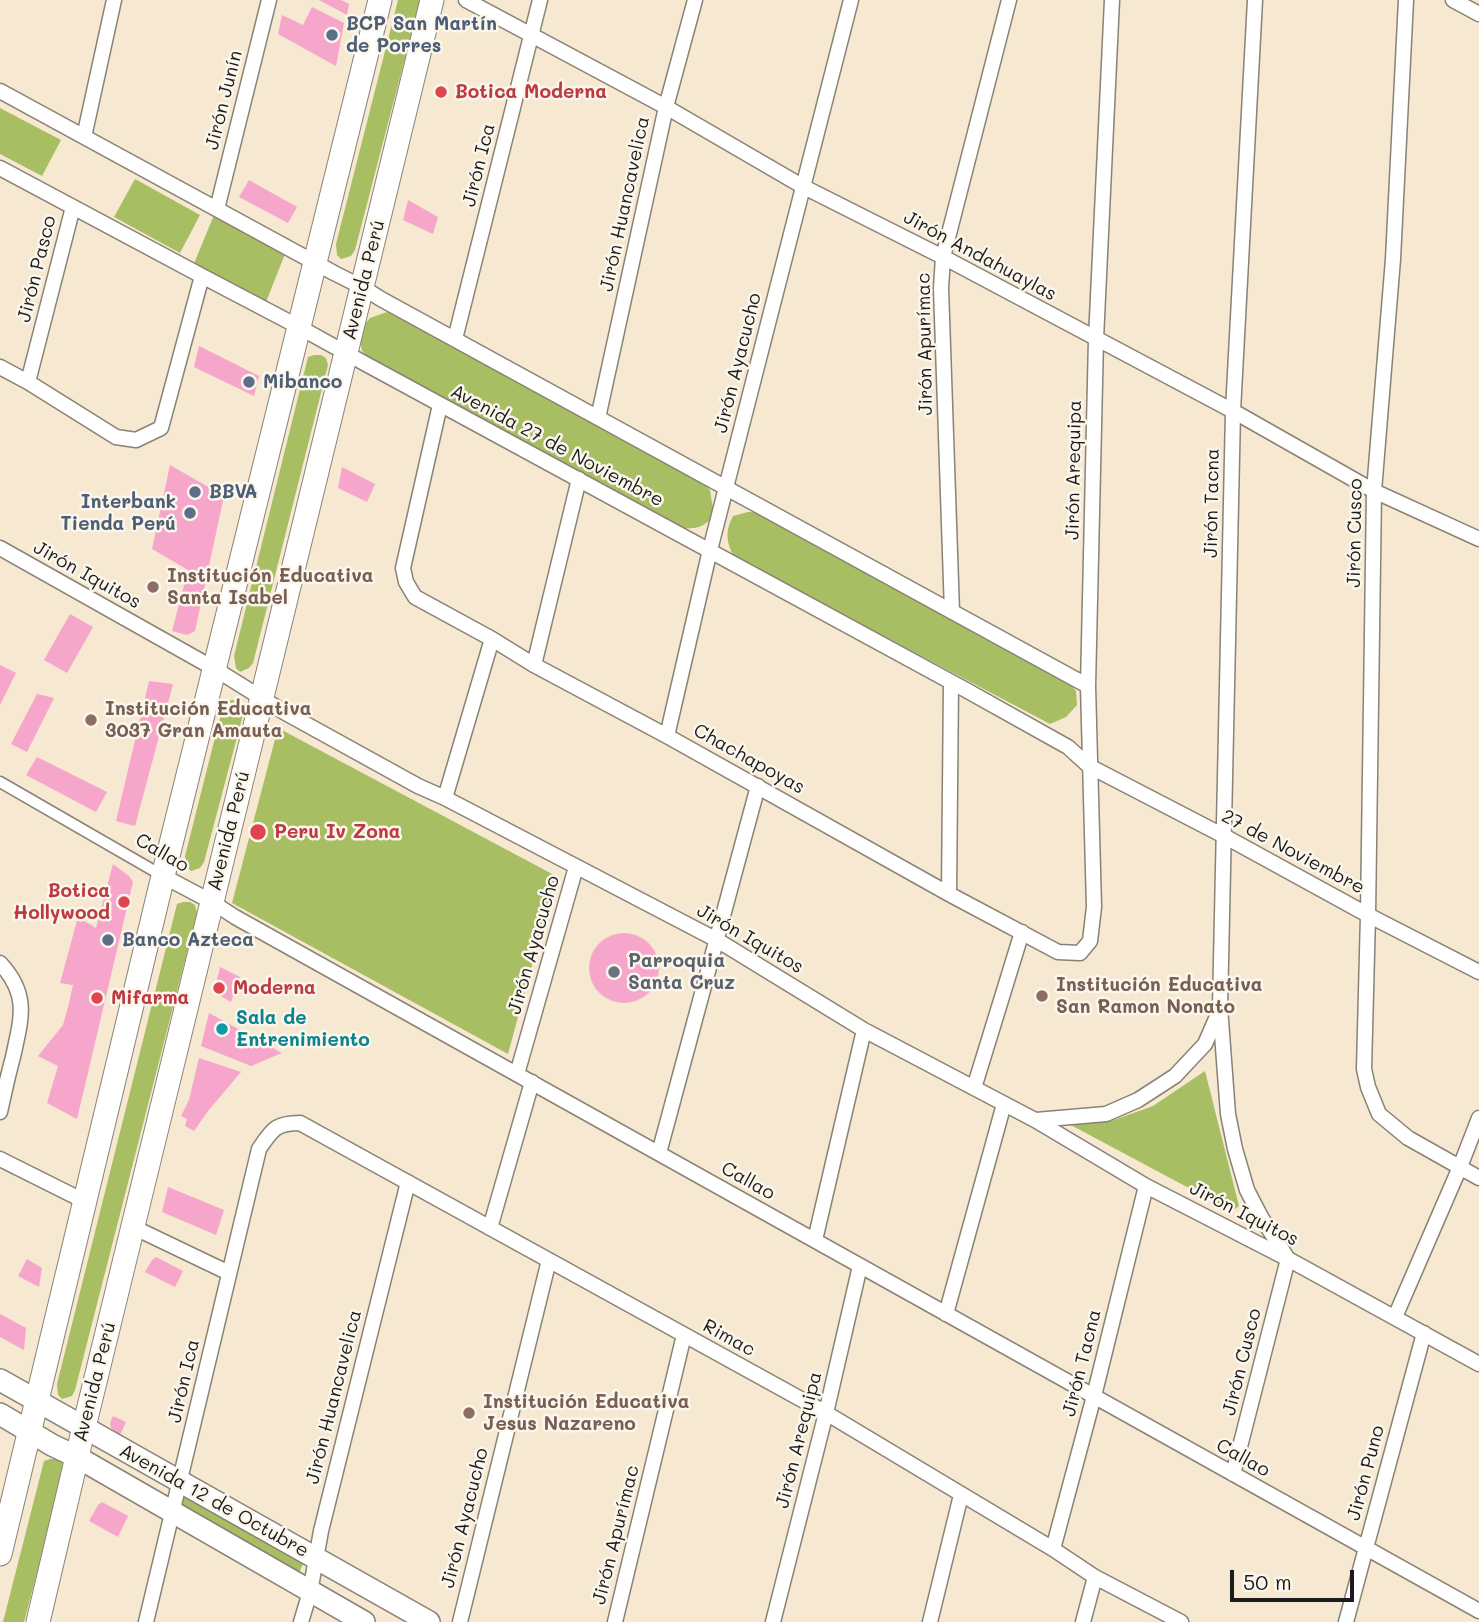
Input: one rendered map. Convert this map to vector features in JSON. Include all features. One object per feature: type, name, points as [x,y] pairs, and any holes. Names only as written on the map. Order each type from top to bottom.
[{"type":"main road","points":[[0,1554],[163,876],[380,0]]},
{"type":"main road","name":"Avenida Perú","points":[[38,1622],[432,0]]},
{"type":"main road","name":"Avenida 12 de Octubre","points":[[0,1380],[429,1622]]},
{"type":"main road","name":"Avenida 12 de Octubre","points":[[0,1414],[364,1622]]},
{"type":"street","points":[[84,137],[114,0]]},
{"type":"street","name":"Jirón Junín","points":[[217,209],[269,0]]},
{"type":"street","name":"Jirón Andahuaylas","points":[[466,0],[666,107],[802,186],[943,257],[1233,411],[1374,491],[1479,539]]},
{"type":"street","name":"Jirón Ica","points":[[455,340],[540,0]]},
{"type":"street","name":"Jirón Huancavelica","points":[[598,418],[666,107],[695,0]]},
{"type":"street","name":"Jirón Ayacucho","points":[[667,736],[710,550],[850,0]]},
{"type":"street","name":"Jirón Apurímac","points":[[952,611],[941,288],[943,257],[1009,0]]},
{"type":"street","name":"Jirón Arequipa","points":[[1090,941],[1094,907],[1088,686],[1096,339],[1112,0]]},
{"type":"street","name":"Jirón Tacna","points":[[1255,0],[1233,411],[1220,1007],[1228,1114],[1235,1149],[1247,1189],[1287,1259]]},
{"type":"street","name":"Jirón Cusco","points":[[1406,0],[1393,259],[1374,491],[1364,1069],[1379,1114],[1408,1138],[1460,1167]]},
{"type":"street","points":[[1453,0],[1479,14]]},
{"type":"street","points":[[0,91],[1088,686]]},
{"type":"street","name":"Avenida 27 de Noviembre","points":[[0,168],[299,327],[951,682],[1068,747],[1089,766]]},
{"type":"street","name":"Jirón Pasco","points":[[28,382],[73,207]]},
{"type":"street","points":[[0,367],[116,437],[136,440],[161,428],[202,276]]},
{"type":"street","name":"Chachapoyas","points":[[440,405],[403,568],[406,582],[415,597],[1058,952],[1080,953],[1090,941]]},
{"type":"street","points":[[534,665],[579,479]]},
{"type":"street","name":"Jirón Iquitos","points":[[0,548],[418,786],[717,940],[864,1030],[1035,1120],[1146,1186],[1479,1364]]},
{"type":"street","points":[[445,798],[492,639]]},
{"type":"street","points":[[949,894],[951,682]]},
{"type":"street","name":"27 de Noviembre","points":[[1089,766],[1479,972]]},
{"type":"street","name":"Callao","points":[[0,782],[235,917],[1479,1611]]},
{"type":"street","points":[[659,1153],[758,786]]},
{"type":"street","name":"Jirón Ayacucho","points":[[517,1074],[576,867]]},
{"type":"street","points":[[974,1087],[1022,932]]},
{"type":"street","points":[[0,963],[16,985],[22,1019],[0,1112]]},
{"type":"street","name":"Jirón Tacna","points":[[1035,1120],[1106,1114],[1138,1100],[1175,1076],[1205,1044],[1220,1007]]},
{"type":"street","points":[[815,1240],[864,1030]]},
{"type":"street","points":[[490,1228],[532,1082]]},
{"type":"street","points":[[946,1314],[1004,1104]]},
{"type":"street","points":[[1395,1317],[1479,1118]]},
{"type":"street","name":"Rimac","points":[[259,1149],[274,1128],[286,1123],[300,1123],[826,1413],[1095,1577],[1181,1622]]},
{"type":"street","name":"Jirón Ica","points":[[146,1622],[259,1149]]},
{"type":"street","points":[[0,1159],[84,1201]]},
{"type":"street","points":[[1460,1167],[1479,1178]]},
{"type":"street","name":"Jirón Huancavelica","points":[[301,1622],[408,1182]]},
{"type":"street","name":"Jirón Tacna","points":[[1053,1549],[1146,1186]]},
{"type":"street","points":[[133,1227],[229,1273]]},
{"type":"street","name":"Jirón Cusco","points":[[1233,1474],[1287,1259]]},
{"type":"street","name":"Jirón Ayacucho","points":[[460,1622],[549,1260]]},
{"type":"street","name":"Jirón Arequipa","points":[[774,1622],[860,1266]]},
{"type":"street","name":"Jirón Puno","points":[[1346,1622],[1424,1334]]},
{"type":"street","name":"Jirón Apurímac","points":[[615,1622],[684,1335]]},
{"type":"street","points":[[930,1622],[961,1494]]},
{"type":"street","points":[[1083,1622],[1095,1577]]},
{"type":"green space","points":[[398,0],[420,0],[355,250],[351,256],[341,259],[337,255],[336,244]]},
{"type":"green space","points":[[0,108],[61,140],[42,176],[0,154]]},
{"type":"green space","points":[[135,179],[200,215],[180,253],[114,217]]},
{"type":"green space","points":[[214,215],[285,254],[266,302],[193,266]]},
{"type":"green space","points":[[387,312],[471,355],[703,483],[710,490],[714,515],[699,527],[679,527],[369,358],[362,351],[360,341],[364,325],[370,318]]},
{"type":"green space","points":[[314,355],[326,358],[328,365],[253,663],[240,672],[236,668],[234,656],[308,357]]},
{"type":"green space","points":[[762,512],[1066,680],[1076,691],[1077,705],[1066,717],[1050,724],[734,557],[728,541],[729,527],[733,516]]},
{"type":"green space","points":[[230,700],[242,703],[244,711],[204,862],[200,868],[191,871],[187,867],[185,856],[224,702]]},
{"type":"green space","points":[[278,728],[556,876],[508,1054],[232,903]]},
{"type":"green space","points":[[183,902],[195,905],[197,913],[75,1390],[72,1396],[62,1399],[58,1395],[57,1384],[177,904]]},
{"type":"green space","points":[[1205,1071],[1239,1206],[1232,1211],[1067,1123],[1111,1121],[1153,1106]]},
{"type":"green space","points":[[50,1459],[62,1462],[64,1470],[24,1622],[3,1622],[44,1461]]},
{"type":"green space","points":[[181,1493],[304,1561],[296,1581],[176,1511]]},
{"type":"building","points":[[319,0],[341,0],[349,4],[347,15]]},
{"type":"building","points":[[312,7],[344,23],[336,66],[278,34],[282,15],[303,25]]},
{"type":"building","points":[[249,180],[297,207],[288,223],[239,197]]},
{"type":"building","points":[[408,200],[438,217],[433,234],[403,220]]},
{"type":"building","points":[[199,346],[259,376],[254,396],[194,367]]},
{"type":"building","points":[[170,465],[224,496],[195,631],[187,635],[172,631],[188,570],[152,549]]},
{"type":"building","points":[[342,467],[375,484],[367,502],[338,488]]},
{"type":"building","points":[[70,614],[93,627],[67,673],[44,660]]},
{"type":"building","points":[[0,665],[16,673],[0,705]]},
{"type":"building","points":[[149,681],[173,684],[135,826],[116,821]]},
{"type":"building","points":[[37,694],[54,698],[27,752],[11,744]]},
{"type":"building","points":[[37,757],[107,792],[96,812],[26,775]]},
{"type":"building","points":[[113,864],[133,882],[77,1119],[47,1103],[58,1066],[38,1056],[63,1025],[73,985],[60,983],[78,917],[96,928]]},
{"type":"building","points":[[631,933],[644,939],[653,948],[657,954],[657,982],[649,993],[638,1001],[617,1003],[599,993],[591,982],[589,961],[599,943],[610,935]]},
{"type":"building","points":[[220,967],[240,977],[231,1002],[214,992]]},
{"type":"building","name":"Sala de Entrenimiento","points":[[209,1013],[282,1053],[251,1066],[201,1046]]},
{"type":"building","points":[[199,1058],[241,1072],[194,1131],[185,1126],[187,1119],[181,1116],[189,1100]]},
{"type":"building","points":[[168,1187],[224,1210],[216,1235],[162,1212]]},
{"type":"building","points":[[156,1257],[183,1271],[175,1287],[145,1272]]},
{"type":"building","points":[[27,1259],[42,1268],[39,1287],[18,1276]]},
{"type":"building","points":[[0,1314],[26,1328],[24,1350],[0,1337]]},
{"type":"building","points":[[113,1416],[126,1422],[120,1435],[111,1428]]},
{"type":"building","points":[[102,1502],[128,1516],[118,1537],[89,1521]]},
{"type":"place","name":"BCP San Martín de Porres","points":[[332,35]]},
{"type":"place","name":"Botica Moderna","points":[[441,92]]},
{"type":"place","name":"Mibanco","points":[[249,382]]},
{"type":"place","name":"BBVA","points":[[195,492]]},
{"type":"place","name":"Interbank Tienda Perú","points":[[190,513]]},
{"type":"place","name":"Institución Educativa Santa Isabel","points":[[153,587]]},
{"type":"place","name":"Institución Educativa 3037 Gran Amauta","points":[[91,720]]},
{"type":"place","name":"Peru Iv Zona","points":[[258,832]]},
{"type":"place","name":"Botica Hollywood","points":[[124,902]]},
{"type":"place","name":"Banco Azteca","points":[[108,940]]},
{"type":"place","name":"Parroquia Santa Cruz","points":[[614,972]]},
{"type":"place","name":"Moderna","points":[[219,988]]},
{"type":"place","name":"Institución Educativa San Ramon Nonato","points":[[1042,996]]},
{"type":"place","name":"Mifarma","points":[[97,998]]},
{"type":"place","name":"Sala de Entrenimiento","points":[[222,1029]]},
{"type":"place","name":"Institución Educativa Jesus Nazareno","points":[[469,1413]]}]
